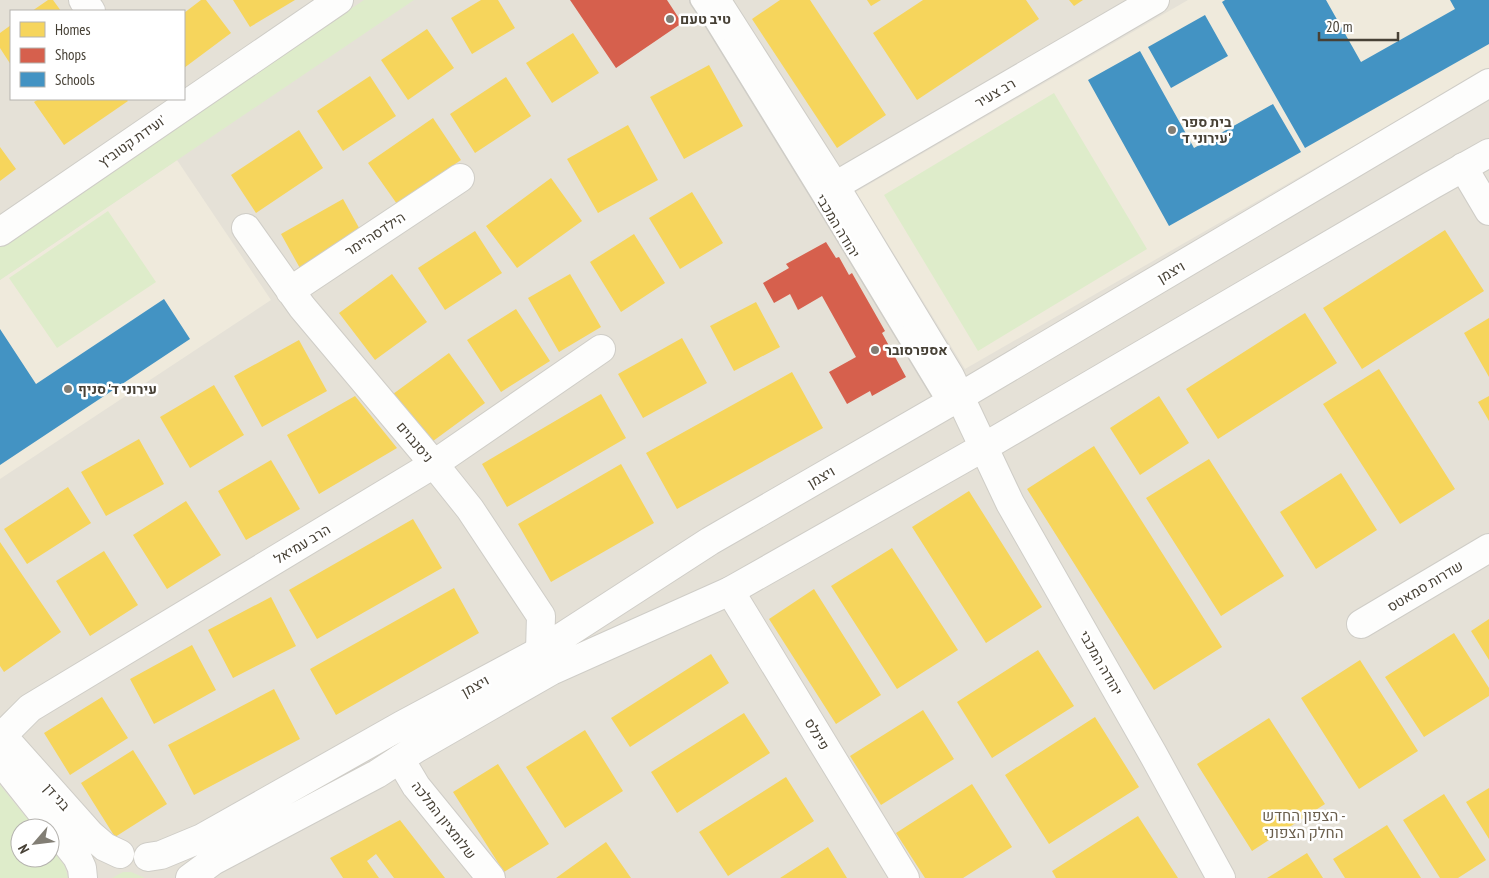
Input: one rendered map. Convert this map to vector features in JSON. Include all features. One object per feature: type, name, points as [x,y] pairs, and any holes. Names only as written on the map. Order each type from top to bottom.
[{"type":"street","name":"ועידת קטוביץ'","points":[[185,94],[339,0]]},
{"type":"street","name":"יהודה המכבי","points":[[716,0],[835,186],[950,376],[953,400],[984,447],[1010,503],[1153,754],[1221,878]]},
{"type":"street","name":"רב צעיר","points":[[835,186],[1155,0]]},
{"type":"street","name":"ויצמן","points":[[190,878],[212,861],[377,774],[546,661],[710,541],[953,400],[1489,83]]},
{"type":"street","name":"ועידת קטוביץ'","points":[[0,232],[162,108],[175,100]]},
{"type":"street","name":"ויצמן","points":[[148,857],[161,855],[202,838],[402,725],[546,661],[730,591],[984,447],[1489,153]]},
{"type":"street","points":[[1463,167],[1489,211]]},
{"type":"street","name":"הילדסהיימר","points":[[290,290],[460,178]]},
{"type":"street","name":"ניסנבוים","points":[[246,228],[302,308],[470,509],[541,616],[546,661]]},
{"type":"street","name":"הרב עמיאל","points":[[1,743],[30,708],[434,464],[601,349]]},
{"type":"street","name":"שדרות סמאטס","points":[[1361,624],[1489,548]]},
{"type":"street","name":"פינלס","points":[[730,591],[905,878]]},
{"type":"street","name":"בני דן","points":[[1,743],[91,835],[105,847],[120,854]]},
{"type":"street","name":"בני דן","points":[[1,743],[77,857],[82,868],[83,878]]},
{"type":"street","name":"שלומציון המלכה","points":[[400,759],[416,786],[491,878]]},
{"type":"street","points":[[90,878],[96,868],[106,859],[120,854],[134,853],[148,857],[160,866],[168,878]]},
{"type":"lane","name":"יהודה המכבי","points":[[698,0],[832,216],[953,400]]},
{"type":"shaded area","points":[[0,0],[1489,0],[1489,878],[0,878]]},
{"type":"shaded area","name":"בית ספר עירוני ד'","points":[[1188,0],[1489,0],[1489,68],[965,369],[856,192]]},
{"type":"shaded area","name":"עירוני ד' סניף","points":[[177,160],[271,300],[0,479],[0,280]]},
{"type":"green space","points":[[364,0],[414,0],[0,280],[0,246]]},
{"type":"green space","points":[[1054,93],[1147,249],[978,351],[884,195]]},
{"type":"green space","points":[[108,211],[156,282],[57,348],[9,278]]},
{"type":"green space","points":[[0,785],[27,818],[10,818],[10,868],[60,868],[60,860],[65,866],[68,878],[0,878]]},
{"type":"green space","points":[[123,872],[131,872],[145,878],[112,878]]},
{"type":"building: Homes","points":[[48,0],[53,0],[60,10],[33,10]]},
{"type":"building: Homes","points":[[201,0],[206,0],[231,33],[185,67],[185,12]]},
{"type":"building: Homes","points":[[233,0],[295,0],[250,27]]},
{"type":"building: Homes","points":[[481,0],[498,0],[515,28],[472,54],[451,18]]},
{"type":"building: Homes","points":[[780,0],[810,0],[886,115],[837,148],[752,19]]},
{"type":"building: Homes","points":[[867,0],[881,0],[871,6]]},
{"type":"building: Homes","points":[[923,0],[1026,0],[1039,19],[917,100],[873,33]]},
{"type":"building: Homes","points":[[1069,0],[1083,0],[1074,6]]},
{"type":"building: Homes","points":[[10,26],[10,63],[0,48],[0,33]]},
{"type":"building: Homes","points":[[427,29],[454,68],[408,100],[381,60]]},
{"type":"building: Homes","points":[[573,33],[599,73],[552,103],[526,63]]},
{"type":"building: Homes","points":[[709,65],[743,126],[684,159],[650,97]]},
{"type":"building: Homes","points":[[370,76],[396,116],[343,151],[317,111]]},
{"type":"building: Homes","points":[[506,77],[531,116],[475,153],[450,114]]},
{"type":"building: Homes","points":[[37,100],[128,101],[64,145],[34,102]]},
{"type":"building: Homes","points":[[433,118],[461,160],[397,204],[368,163]]},
{"type":"building: Homes","points":[[628,125],[658,180],[598,213],[567,159]]},
{"type":"building: Homes","points":[[299,130],[323,168],[256,213],[231,175]]},
{"type":"building: Homes","points":[[0,147],[16,169],[0,181]]},
{"type":"building: Homes","points":[[551,178],[582,221],[517,268],[486,226]]},
{"type":"building: Homes","points":[[692,192],[723,243],[680,269],[649,218]]},
{"type":"building: Homes","points":[[343,199],[363,235],[301,270],[281,234]]},
{"type":"building: Homes","points":[[1445,230],[1484,291],[1362,369],[1323,308]]},
{"type":"building: Homes","points":[[475,231],[502,273],[445,310],[418,268]]},
{"type":"building: Homes","points":[[634,234],[665,283],[621,312],[590,262]]},
{"type":"building: Homes","points":[[392,274],[427,322],[375,360],[339,313]]},
{"type":"building: Homes","points":[[570,274],[601,327],[559,352],[528,298]]},
{"type":"building: Homes","points":[[756,302],[780,347],[734,371],[710,326]]},
{"type":"building: Homes","points":[[516,309],[550,361],[501,392],[467,340]]},
{"type":"building: Homes","points":[[1305,313],[1337,363],[1218,439],[1186,389]]},
{"type":"building: Homes","points":[[1489,318],[1489,377],[1464,333]]},
{"type":"building: Homes","points":[[682,338],[707,383],[643,418],[618,374]]},
{"type":"building: Homes","points":[[299,340],[327,391],[262,427],[234,376]]},
{"type":"building: Homes","points":[[449,353],[485,403],[429,444],[393,394]]},
{"type":"building: Homes","points":[[1379,369],[1455,489],[1400,524],[1323,404]]},
{"type":"building: Homes","points":[[792,372],[823,428],[677,509],[646,453]]},
{"type":"building: Homes","points":[[214,385],[244,435],[190,468],[160,417]]},
{"type":"building: Homes","points":[[601,394],[626,438],[507,507],[482,464]]},
{"type":"building: Homes","points":[[355,396],[397,448],[319,494],[287,435]]},
{"type":"building: Homes","points":[[1159,396],[1189,443],[1140,475],[1110,428]]},
{"type":"building: Homes","points":[[1489,396],[1489,421],[1478,402]]},
{"type":"building: Homes","points":[[139,439],[164,484],[106,516],[81,472]]},
{"type":"building: Homes","points":[[1094,446],[1222,647],[1154,690],[1027,489]]},
{"type":"building: Homes","points":[[1209,459],[1284,576],[1221,616],[1146,498]]},
{"type":"building: Homes","points":[[271,460],[300,509],[246,540],[218,491]]},
{"type":"building: Homes","points":[[621,464],[654,523],[551,582],[518,524]]},
{"type":"building: Homes","points":[[1341,473],[1377,530],[1316,569],[1280,512]]},
{"type":"building: Homes","points":[[68,487],[91,523],[27,564],[4,529]]},
{"type":"building: Homes","points":[[969,491],[1042,607],[986,643],[912,527]]},
{"type":"building: Homes","points":[[186,501],[221,555],[167,589],[133,535]]},
{"type":"building: Homes","points":[[413,519],[442,568],[317,639],[289,590]]},
{"type":"building: Homes","points":[[0,542],[61,632],[4,672],[0,666]]},
{"type":"building: Homes","points":[[892,548],[958,650],[897,689],[831,586]]},
{"type":"building: Homes","points":[[104,551],[138,605],[90,636],[56,581]]},
{"type":"building: Homes","points":[[454,588],[479,633],[336,715],[310,669]]},
{"type":"building: Homes","points":[[814,589],[881,695],[836,724],[769,619]]},
{"type":"building: Homes","points":[[271,597],[296,646],[233,678],[208,630]]},
{"type":"building: Homes","points":[[1489,619],[1489,660],[1471,631]]},
{"type":"building: Homes","points":[[1454,633],[1489,688],[1489,696],[1424,737],[1385,677]]},
{"type":"building: Homes","points":[[192,645],[216,690],[154,724],[130,679]]},
{"type":"building: Homes","points":[[1038,650],[1074,706],[992,758],[957,702]]},
{"type":"building: Homes","points":[[711,654],[729,683],[630,747],[611,718]]},
{"type":"building: Homes","points":[[1360,660],[1418,751],[1359,789],[1301,698]]},
{"type":"building: Homes","points":[[274,689],[300,739],[194,795],[168,745]]},
{"type":"building: Homes","points":[[102,697],[128,738],[70,775],[44,733]]},
{"type":"building: Homes","points":[[923,710],[954,759],[881,805],[850,756]]},
{"type":"building: Homes","points":[[744,713],[770,753],[677,813],[651,772]]},
{"type":"building: Homes","points":[[1095,717],[1139,787],[1049,844],[1005,775]]},
{"type":"building: Homes","points":[[1269,718],[1325,804],[1252,851],[1197,764]]},
{"type":"building: Homes","points":[[585,730],[623,791],[565,828],[526,767]]},
{"type":"building: Homes","points":[[133,750],[167,804],[115,837],[81,783]]},
{"type":"building: Homes","points":[[498,764],[549,844],[504,872],[453,792]]},
{"type":"building: Homes","points":[[786,777],[814,821],[728,876],[699,832]]},
{"type":"building: Homes","points":[[972,784],[1012,847],[963,878],[925,878],[896,833]]},
{"type":"building: Homes","points":[[1489,788],[1489,839],[1466,802]]},
{"type":"building: Homes","points":[[1444,794],[1486,860],[1458,878],[1440,878],[1403,820]]},
{"type":"building: Homes","points":[[1138,816],[1178,878],[1056,878],[1052,871]]},
{"type":"building: Homes","points":[[400,820],[445,878],[394,878],[376,854],[367,861],[379,878],[343,878],[330,858]]},
{"type":"building: Homes","points":[[1387,825],[1421,878],[1345,878],[1333,859]]},
{"type":"building: Homes","points":[[606,842],[631,878],[556,878]]},
{"type":"building: Homes","points":[[828,847],[847,878],[780,878]]},
{"type":"building: Homes","points":[[1307,853],[1323,878],[1267,878]]},
{"type":"building: Shops","points":[[570,0],[667,0],[682,23],[616,68]]},
{"type":"building: Shops","points":[[826,242],[836,258],[839,257],[849,275],[852,273],[885,331],[882,333],[906,377],[872,396],[870,391],[847,404],[829,372],[856,357],[822,296],[798,310],[790,294],[774,303],[763,283],[789,268],[786,264]]},
{"type":"building: Schools","points":[[1225,0],[1326,0],[1361,62],[1455,9],[1450,0],[1489,0],[1489,44],[1305,148],[1222,2]]},
{"type":"building: Schools","points":[[1205,15],[1228,56],[1171,88],[1148,47]]},
{"type":"building: Schools","points":[[1140,51],[1194,148],[1273,104],[1301,152],[1169,226],[1088,80]]},
{"type":"building: Schools","points":[[164,299],[190,339],[0,465],[0,329],[36,384]]},
{"type":"place","name":"טיב טעם","points":[[670,19]]},
{"type":"place","name":"בית ספר עירוני ד'","points":[[1172,130]]},
{"type":"place","name":"אספרסובר","points":[[875,350]]},
{"type":"place","name":"עירוני ד' סניף","points":[[68,389]]},
{"type":"district","name":"הצפון החדש - החלק הצפוני","points":[[1304,824]]}]
